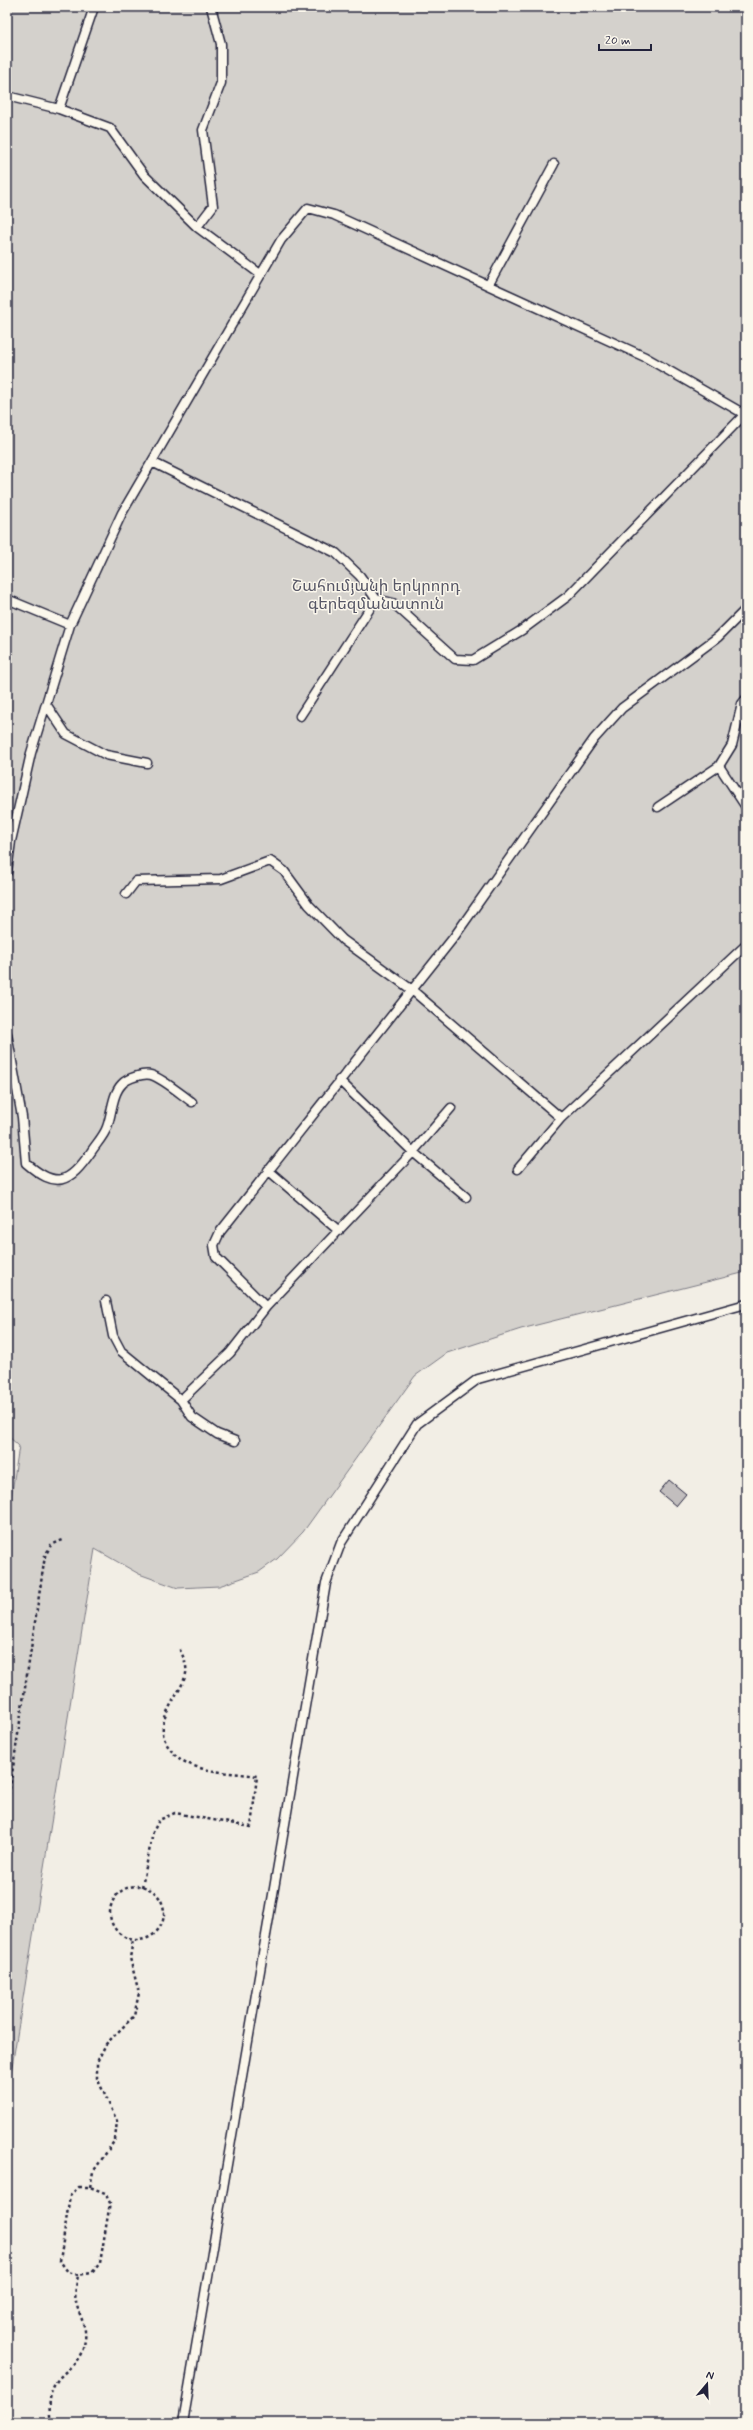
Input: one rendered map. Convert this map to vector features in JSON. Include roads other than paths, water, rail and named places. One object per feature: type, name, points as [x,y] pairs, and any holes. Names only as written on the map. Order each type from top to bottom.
[{"type":"lane","points":[[59,109],[94,7]]},
{"type":"lane","points":[[197,227],[213,206],[202,130],[221,83],[221,44],[211,7]]},
{"type":"lane","points":[[7,96],[59,109],[110,128],[144,175],[197,227],[260,274]]},
{"type":"lane","points":[[489,284],[554,164]]},
{"type":"lane","points":[[7,872],[11,841],[30,753],[70,625],[122,513],[260,274],[281,240],[308,208],[334,214],[361,229],[489,284],[645,357],[746,414],[568,596],[522,630],[474,660],[455,659],[393,603],[376,599],[360,576],[336,553],[152,462]]},
{"type":"lane","points":[[7,599],[70,625]]},
{"type":"lane","points":[[300,716],[376,599]]},
{"type":"lane","points":[[266,1307],[216,1257],[214,1245],[220,1232],[339,1080],[454,937],[594,739],[622,708],[718,637],[746,609]]},
{"type":"lane","points":[[658,807],[719,766],[732,745],[742,704],[746,699]]},
{"type":"lane","points":[[46,704],[66,734],[106,755],[147,763]]},
{"type":"lane","points":[[719,766],[746,807]]},
{"type":"lane","points":[[126,894],[136,882],[221,879],[270,861],[284,871],[309,905],[343,940],[412,990],[561,1118]]},
{"type":"lane","points":[[518,1169],[561,1118],[746,946]]},
{"type":"lane","points":[[7,1034],[22,1117],[26,1163],[38,1173],[52,1181],[65,1178],[77,1172],[107,1128],[114,1101],[122,1083],[136,1076],[151,1075],[192,1102]]},
{"type":"lane","points":[[339,1080],[413,1152],[466,1197]]},
{"type":"lane","points":[[181,1400],[230,1353],[266,1307],[413,1152],[451,1108]]},
{"type":"lane","points":[[268,1170],[339,1231]]},
{"type":"lane","points":[[106,1301],[113,1336],[121,1350],[181,1400],[192,1417],[217,1434],[235,1441]]},
{"type":"lane","points":[[183,2423],[326,1583],[341,1543],[417,1424],[478,1378],[746,1304]]},
{"type":"park label","name":"Շահումյանի երկրորդ գերեզմանատուն","points":[[376,594]]}]
